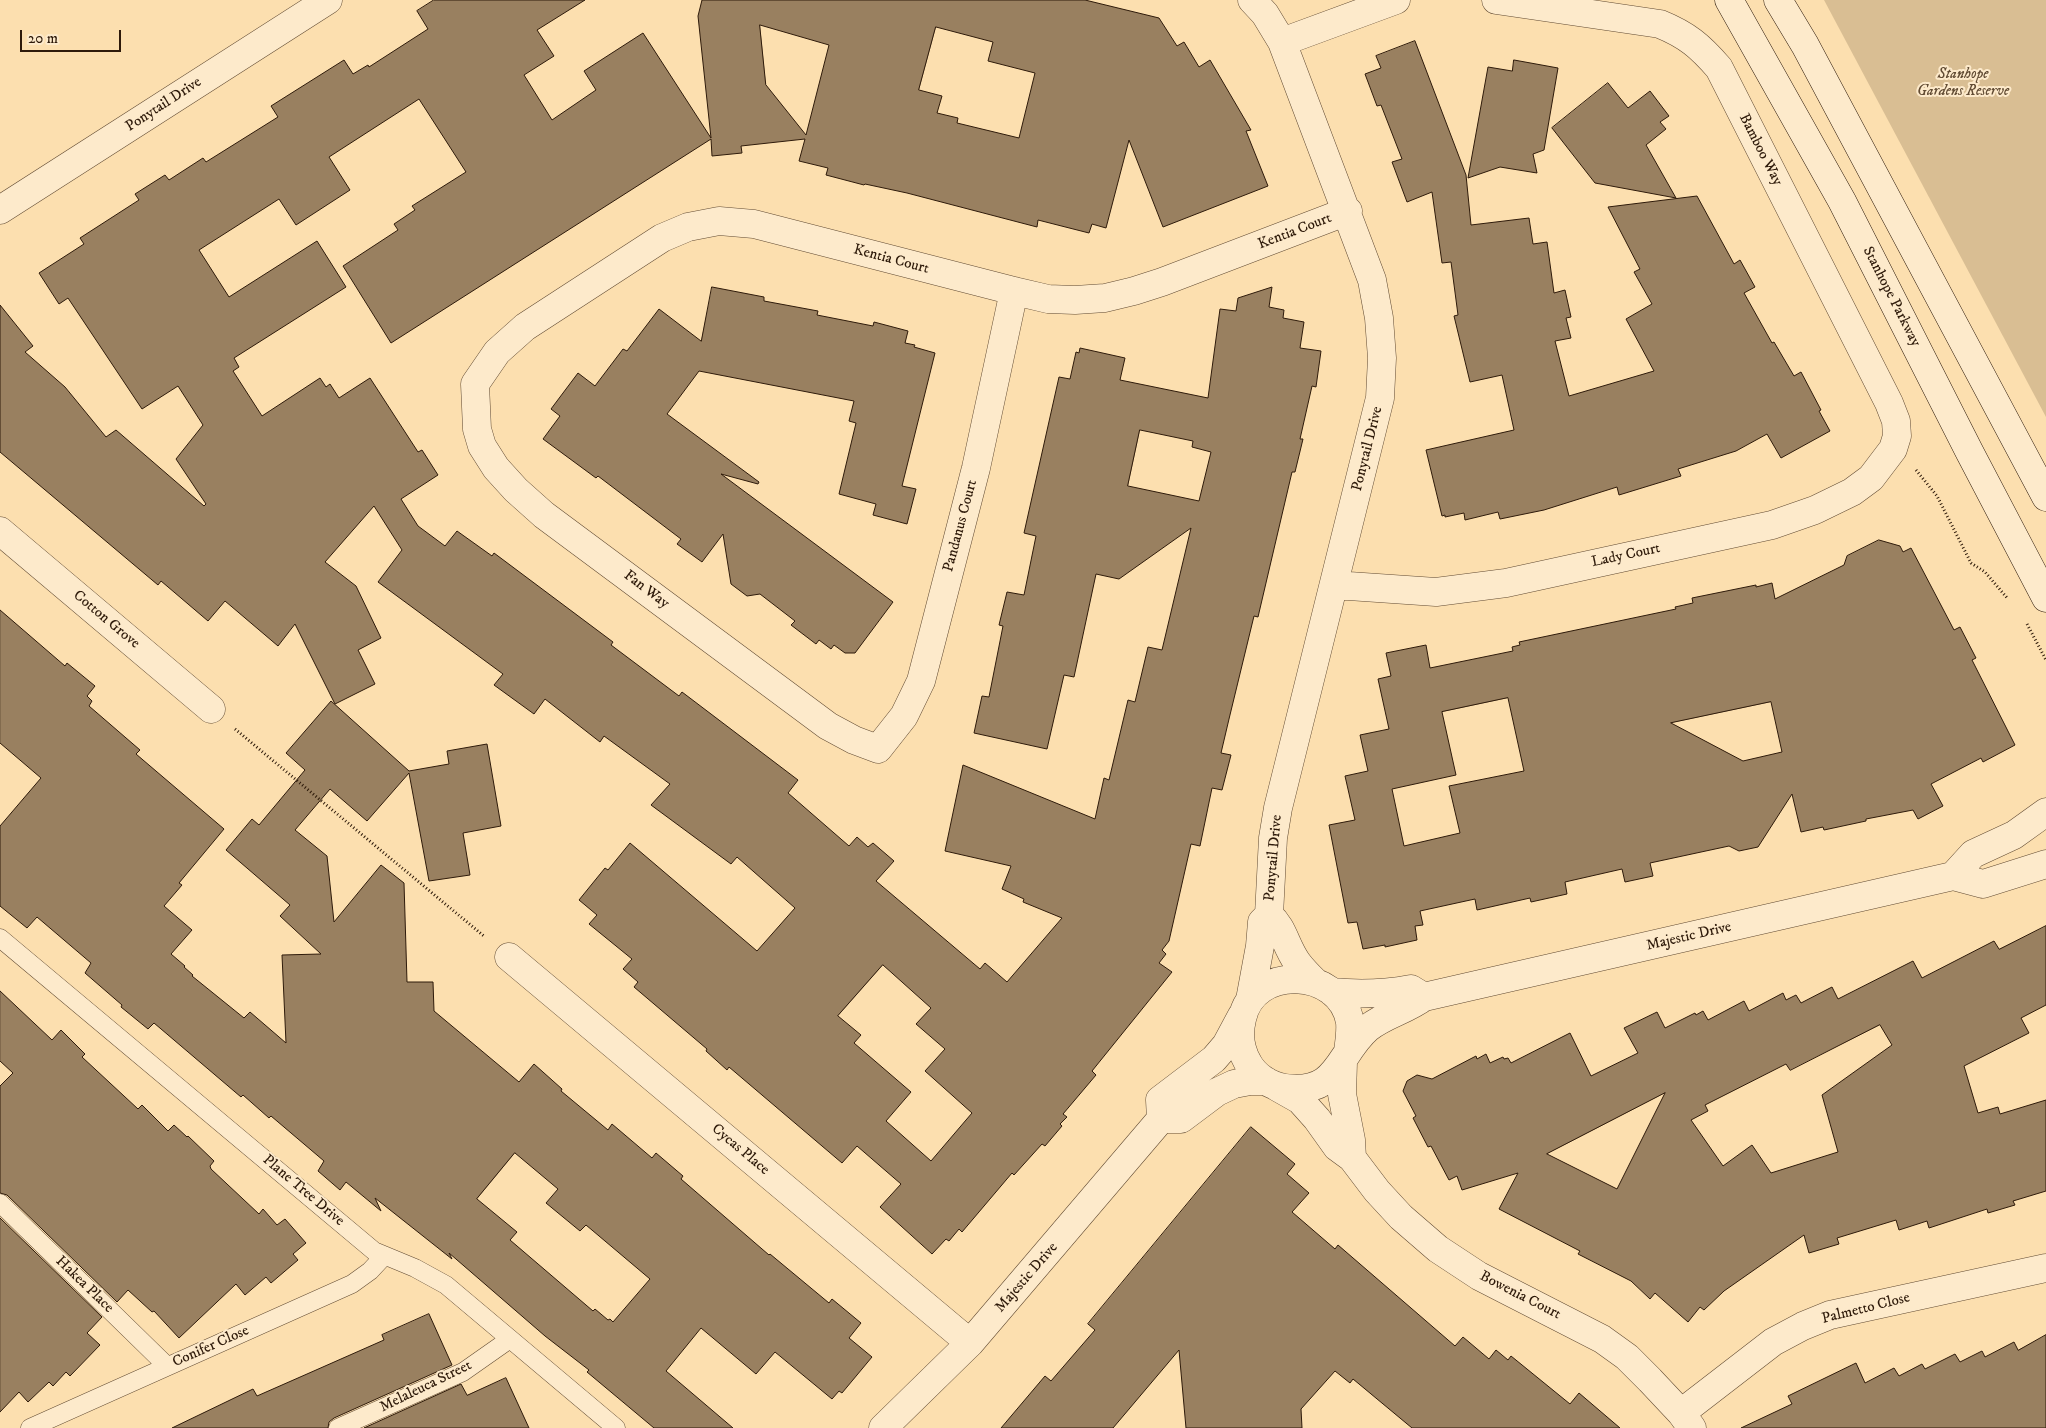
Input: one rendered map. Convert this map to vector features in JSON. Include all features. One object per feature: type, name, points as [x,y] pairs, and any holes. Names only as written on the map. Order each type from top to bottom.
[{"type":"street","name":"Ponytail Drive","points":[[0,210],[328,0]]},
{"type":"street","name":"Ponytail Drive","points":[[1246,1008],[1260,946],[1262,922],[1269,915],[1273,838],[1278,808],[1380,398],[1381,368],[1379,318],[1372,280],[1348,212],[1282,42],[1265,14],[1252,0]]},
{"type":"street","points":[[1282,42],[1396,0]]},
{"type":"street","name":"Bamboo Way","points":[[1496,0],[1660,24],[1682,33],[1702,48],[1719,68],[1889,403],[1896,421],[1897,436],[1893,449]]},
{"type":"street","name":"Stanhope Parkway","points":[[1729,0],[1842,201],[1968,452],[2046,598]]},
{"type":"street","points":[[1778,0],[1805,45],[2046,498]]},
{"type":"street","name":"Kentia Court","points":[[475,384],[497,352],[524,327],[662,238],[688,227],[718,221],[754,224],[1014,292],[1048,299],[1076,300],[1105,298],[1134,292],[1348,212]]},
{"type":"street","name":"Pandanus Court","points":[[878,749],[904,716],[921,681],[976,468],[1014,292]]},
{"type":"street","name":"Fan Way","points":[[475,384],[477,429],[482,446],[496,468],[516,490],[544,515],[828,726],[854,740],[878,749]]},
{"type":"street","name":"Lady Court","points":[[1334,585],[1436,592],[1506,582],[1772,525],[1815,510],[1852,492],[1871,478],[1893,449]]},
{"type":"street","name":"Cotton Grove","points":[[0,531],[211,709]]},
{"type":"street","points":[[1953,876],[1973,854],[2014,835],[2046,812]]},
{"type":"street","name":"Majestic Drive","points":[[1345,1057],[1366,1030],[1380,1019],[1412,1006],[1424,998],[1953,876],[1983,884],[2046,864]]},
{"type":"street","name":"Ponytail Drive","points":[[1269,915],[1279,924],[1285,941],[1297,962],[1324,987]]},
{"type":"street","name":"Cycas Place","points":[[509,957],[970,1343]]},
{"type":"street","points":[[1345,1057],[1331,1077],[1314,1086],[1296,1089],[1250,1080],[1234,1084],[1217,1092],[1181,1120],[1162,1119],[1160,1100],[1214,1059],[1226,1044],[1246,1008],[1262,988],[1277,980],[1296,978],[1324,987],[1370,995],[1411,989],[1424,998]]},
{"type":"street","points":[[1324,987],[1344,1008],[1350,1022],[1350,1039],[1345,1057],[1342,1094],[1351,1140],[1352,1158]]},
{"type":"street","points":[[1246,1008],[1239,1031],[1241,1047],[1249,1064],[1272,1084]]},
{"type":"street","name":"Bowenia Court","points":[[1272,1084],[1300,1100],[1317,1118],[1337,1147],[1352,1158],[1377,1191],[1401,1217],[1438,1249],[1479,1276],[1602,1339],[1627,1357],[1687,1421]]},
{"type":"street","name":"Majestic Drive","points":[[883,1428],[970,1343],[1162,1119]]},
{"type":"street","name":"Palmetto Close","points":[[1687,1421],[1774,1342],[1803,1326],[1830,1316],[2046,1268]]},
{"type":"lane","name":"Plane Tree Drive","points":[[0,938],[374,1250],[415,1268],[446,1285],[616,1428]]},
{"type":"lane","name":"Hakea Place","points":[[0,1203],[167,1366]]},
{"type":"lane","name":"Conifer Close","points":[[30,1428],[352,1284],[370,1271],[384,1256]]},
{"type":"lane","name":"Melaleuca Street","points":[[338,1428],[463,1372],[510,1339]]},
{"type":"path","points":[[1893,449],[1905,457],[1938,496],[1971,563],[1985,572],[2014,606]]},
{"type":"path","points":[[2024,618],[2046,660]]},
{"type":"path","points":[[211,709],[509,957]]},
{"type":"green space","name":"Stanhope Gardens Reserve","points":[[1824,0],[2046,0],[2046,417]]},
{"type":"building","points":[[434,0],[585,0],[537,30],[554,56],[524,75],[552,120],[596,90],[584,71],[643,33],[711,138],[698,16],[702,0],[1085,0],[1159,18],[1177,46],[1184,42],[1199,67],[1210,60],[1251,130],[1246,131],[1268,186],[1163,227],[1129,140],[1106,228],[1092,224],[1089,233],[1038,220],[1037,227],[907,193],[864,185],[826,175],[828,168],[799,161],[805,139],[741,146],[742,153],[712,156],[711,139],[391,343],[343,266],[398,230],[394,224],[415,210],[412,206],[466,172],[419,99],[329,157],[350,190],[296,225],[279,199],[199,250],[229,297],[317,241],[346,287],[234,358],[239,367],[233,371],[262,416],[320,378],[326,387],[330,384],[339,398],[370,378],[418,452],[422,450],[438,475],[401,499],[418,526],[445,546],[457,531],[492,556],[494,553],[613,642],[611,645],[679,696],[682,692],[798,780],[788,793],[849,846],[857,837],[868,847],[873,843],[894,861],[876,881],[980,969],[985,963],[1007,982],[1062,918],[1023,902],[1024,899],[1002,889],[1011,866],[945,851],[963,765],[1095,819],[1104,778],[1109,780],[1128,700],[1135,702],[1148,647],[1162,650],[1191,528],[1119,579],[1096,574],[1074,677],[1064,675],[1047,749],[974,733],[982,696],[989,697],[1003,626],[999,625],[1007,592],[1024,595],[1036,536],[1024,533],[1059,377],[1070,379],[1076,352],[1079,353],[1080,348],[1125,358],[1120,380],[1208,398],[1220,309],[1236,311],[1238,298],[1272,287],[1269,307],[1284,310],[1283,318],[1304,322],[1300,348],[1321,351],[1316,387],[1312,386],[1295,472],[1292,472],[1258,617],[1254,616],[1221,753],[1231,755],[1222,790],[1212,788],[1200,846],[1191,844],[1169,941],[1162,950],[1166,954],[1159,963],[1172,972],[1092,1071],[1096,1075],[1063,1114],[1067,1117],[1060,1124],[1062,1126],[1045,1146],[1042,1144],[1014,1175],[1012,1173],[962,1232],[959,1229],[949,1241],[946,1239],[932,1254],[880,1207],[901,1184],[857,1146],[842,1163],[729,1067],[727,1070],[706,1051],[707,1049],[634,987],[638,982],[623,969],[632,959],[589,924],[597,915],[579,900],[605,868],[608,870],[630,843],[757,951],[795,908],[737,857],[731,864],[651,805],[670,784],[604,736],[600,742],[545,699],[534,714],[494,685],[503,674],[378,582],[402,550],[374,506],[325,562],[356,586],[381,638],[358,650],[375,684],[335,704],[295,624],[278,646],[225,601],[208,621],[161,581],[158,585],[0,452],[0,305],[33,346],[25,352],[65,387],[106,437],[116,430],[204,506],[206,504],[176,459],[203,425],[178,386],[142,409],[68,298],[59,304],[39,273],[84,244],[80,238],[139,200],[135,194],[165,175],[169,180],[203,158],[206,162],[278,117],[271,106],[344,60],[353,74],[368,65],[369,67],[428,29],[417,11]],"holes":[[[760,25],[829,45],[806,135],[766,85]],[[936,27],[993,42],[988,61],[1035,73],[1019,138],[957,123],[958,118],[937,113],[942,96],[919,90]],[[1140,430],[1193,441],[1192,447],[1211,452],[1199,501],[1128,486]],[[883,965],[931,1008],[916,1024],[945,1049],[925,1071],[972,1113],[931,1161],[886,1121],[911,1092],[854,1043],[861,1035],[838,1016]]]},
{"type":"building","points":[[1415,41],[1466,175],[1471,225],[1529,218],[1533,244],[1547,242],[1554,293],[1565,290],[1571,317],[1566,318],[1571,338],[1555,341],[1569,396],[1654,371],[1626,319],[1652,304],[1634,272],[1640,269],[1608,207],[1697,196],[1734,264],[1740,260],[1755,287],[1744,293],[1772,343],[1774,342],[1794,376],[1801,372],[1830,431],[1781,458],[1767,434],[1736,451],[1678,469],[1681,476],[1619,495],[1617,487],[1544,510],[1500,519],[1498,512],[1465,520],[1464,513],[1442,516],[1426,450],[1514,430],[1502,375],[1470,382],[1454,316],[1458,315],[1451,262],[1442,263],[1432,192],[1407,202],[1392,162],[1402,159],[1381,105],[1377,106],[1365,74],[1381,68],[1376,56]]},
{"type":"building","points":[[1514,60],[1558,68],[1544,150],[1533,154],[1537,173],[1500,167],[1468,178],[1488,67],[1512,71]]},
{"type":"building","points":[[1608,83],[1628,108],[1650,91],[1669,116],[1660,122],[1666,129],[1646,145],[1676,198],[1595,183],[1552,128]]},
{"type":"building","points":[[712,287],[764,297],[764,301],[818,311],[817,315],[873,326],[874,322],[908,331],[905,343],[935,353],[902,486],[916,489],[907,524],[873,515],[876,504],[839,494],[856,423],[849,421],[854,401],[699,371],[667,414],[759,482],[758,484],[721,474],[893,602],[855,653],[845,653],[834,645],[831,649],[819,640],[816,644],[791,625],[795,621],[760,594],[747,596],[731,584],[723,534],[702,562],[677,544],[681,539],[598,476],[596,478],[543,439],[560,416],[551,409],[578,373],[595,386],[623,349],[627,351],[659,309],[701,341]]},
{"type":"building","points":[[1879,540],[1900,546],[1903,552],[1911,548],[1954,630],[1960,627],[1976,658],[1972,660],[2015,745],[1983,762],[1981,758],[1931,784],[1943,806],[1918,819],[1913,810],[1866,819],[1866,821],[1824,830],[1823,827],[1801,832],[1792,794],[1758,847],[1739,851],[1729,846],[1650,863],[1653,876],[1625,882],[1622,869],[1565,882],[1567,894],[1531,902],[1530,898],[1477,910],[1475,899],[1420,911],[1423,925],[1415,926],[1417,940],[1385,947],[1385,945],[1363,949],[1357,922],[1348,923],[1329,825],[1355,820],[1345,776],[1368,771],[1360,735],[1389,729],[1378,679],[1391,676],[1386,653],[1426,645],[1430,668],[1513,651],[1512,647],[1520,645],[1519,642],[1676,609],[1675,607],[1693,603],[1692,598],[1756,585],[1756,587],[1772,583],[1775,599],[1844,565],[1847,556]],"holes":[[[1508,698],[1524,771],[1449,786],[1460,833],[1404,846],[1392,789],[1456,775],[1442,712]],[[1771,702],[1782,752],[1743,761],[1671,723]]]},
{"type":"building","points":[[0,610],[65,666],[67,663],[95,686],[87,696],[92,701],[89,706],[140,750],[136,754],[224,829],[179,883],[182,885],[164,906],[192,930],[171,954],[185,966],[192,976],[244,1018],[250,1012],[286,1043],[282,955],[321,954],[280,916],[290,905],[226,850],[252,819],[259,825],[305,770],[286,753],[331,701],[409,771],[449,764],[447,751],[487,744],[501,826],[463,833],[470,875],[429,881],[409,773],[367,821],[330,789],[295,830],[327,856],[334,922],[381,865],[404,883],[407,982],[433,982],[434,1011],[519,1082],[534,1064],[562,1089],[561,1091],[608,1130],[612,1124],[652,1158],[656,1153],[683,1176],[681,1179],[769,1255],[829,1303],[832,1299],[861,1323],[849,1338],[872,1357],[842,1393],[839,1391],[832,1399],[775,1352],[756,1374],[701,1328],[666,1371],[733,1428],[654,1428],[587,1372],[589,1370],[545,1336],[449,1253],[452,1259],[375,1198],[381,1211],[346,1182],[340,1190],[318,1171],[324,1161],[271,1116],[269,1118],[243,1095],[241,1097],[154,1023],[148,1029],[121,1007],[122,1005],[85,973],[91,963],[37,917],[27,928],[0,906],[0,826],[41,778],[0,743]],"holes":[[[515,1153],[558,1189],[546,1203],[580,1231],[586,1225],[650,1279],[613,1322],[595,1309],[593,1311],[510,1240],[517,1232],[477,1199]]]},
{"type":"building","points":[[2046,926],[2046,1005],[2021,1018],[2029,1033],[1964,1066],[1978,1113],[1998,1107],[2000,1114],[2046,1100],[2046,1191],[2013,1201],[2015,1205],[1988,1213],[1987,1209],[1929,1228],[1927,1221],[1899,1230],[1896,1220],[1837,1238],[1839,1244],[1809,1253],[1804,1235],[1724,1291],[1704,1310],[1700,1307],[1688,1322],[1655,1293],[1650,1299],[1631,1281],[1578,1254],[1580,1251],[1499,1209],[1518,1173],[1462,1190],[1457,1176],[1449,1180],[1431,1146],[1428,1147],[1413,1118],[1416,1116],[1403,1091],[1407,1081],[1417,1075],[1432,1079],[1476,1056],[1477,1059],[1486,1054],[1490,1063],[1503,1057],[1504,1059],[1508,1058],[1511,1063],[1570,1033],[1591,1076],[1638,1053],[1624,1028],[1657,1012],[1665,1028],[1703,1011],[1708,1020],[1744,1001],[1749,1011],[1783,993],[1786,1000],[1796,995],[1801,1003],[1832,987],[1838,999],[1913,961],[1922,978],[1994,941],[1999,949]],"holes":[[[1880,1025],[1892,1045],[1822,1095],[1838,1152],[1771,1173],[1752,1145],[1723,1166],[1691,1120],[1708,1111],[1705,1105],[1786,1064],[1790,1070]],[[1665,1093],[1617,1189],[1547,1154]]]},
{"type":"building","points":[[0,991],[52,1040],[61,1030],[85,1054],[82,1057],[138,1109],[142,1105],[168,1131],[174,1125],[188,1136],[214,1161],[210,1166],[211,1169],[259,1214],[263,1209],[277,1225],[285,1219],[306,1243],[293,1254],[298,1260],[271,1283],[266,1277],[245,1295],[236,1284],[179,1338],[154,1311],[152,1312],[128,1290],[117,1302],[7,1195],[0,1193],[0,1086],[13,1073],[0,1061]]},
{"type":"building","points":[[1251,1127],[1295,1164],[1287,1174],[1309,1193],[1292,1212],[1335,1249],[1338,1245],[1455,1346],[1463,1337],[1489,1359],[1496,1350],[1508,1360],[1511,1356],[1570,1404],[1579,1393],[1620,1428],[1412,1428],[1353,1379],[1350,1383],[1335,1371],[1301,1409],[1302,1428],[1186,1428],[1179,1350],[1113,1428],[1001,1428],[1045,1376],[1051,1381],[1095,1330],[1088,1324]]},
{"type":"building","points":[[0,1218],[102,1317],[87,1333],[100,1345],[70,1376],[66,1372],[53,1386],[49,1382],[28,1402],[19,1392],[0,1412]]},
{"type":"building","points":[[429,1314],[452,1365],[334,1418],[329,1422],[328,1428],[172,1428],[253,1389],[257,1396],[384,1340],[382,1335]]},
{"type":"building","points":[[2046,1335],[2046,1428],[1741,1428],[1792,1404],[1788,1396],[1856,1363],[1865,1383],[1894,1368],[1899,1376],[1922,1364],[1925,1369],[1955,1354],[1960,1362],[1982,1351],[1985,1357],[2014,1342],[2018,1350]]},
{"type":"building","points":[[506,1378],[529,1428],[364,1428],[461,1384],[467,1395]]}]
